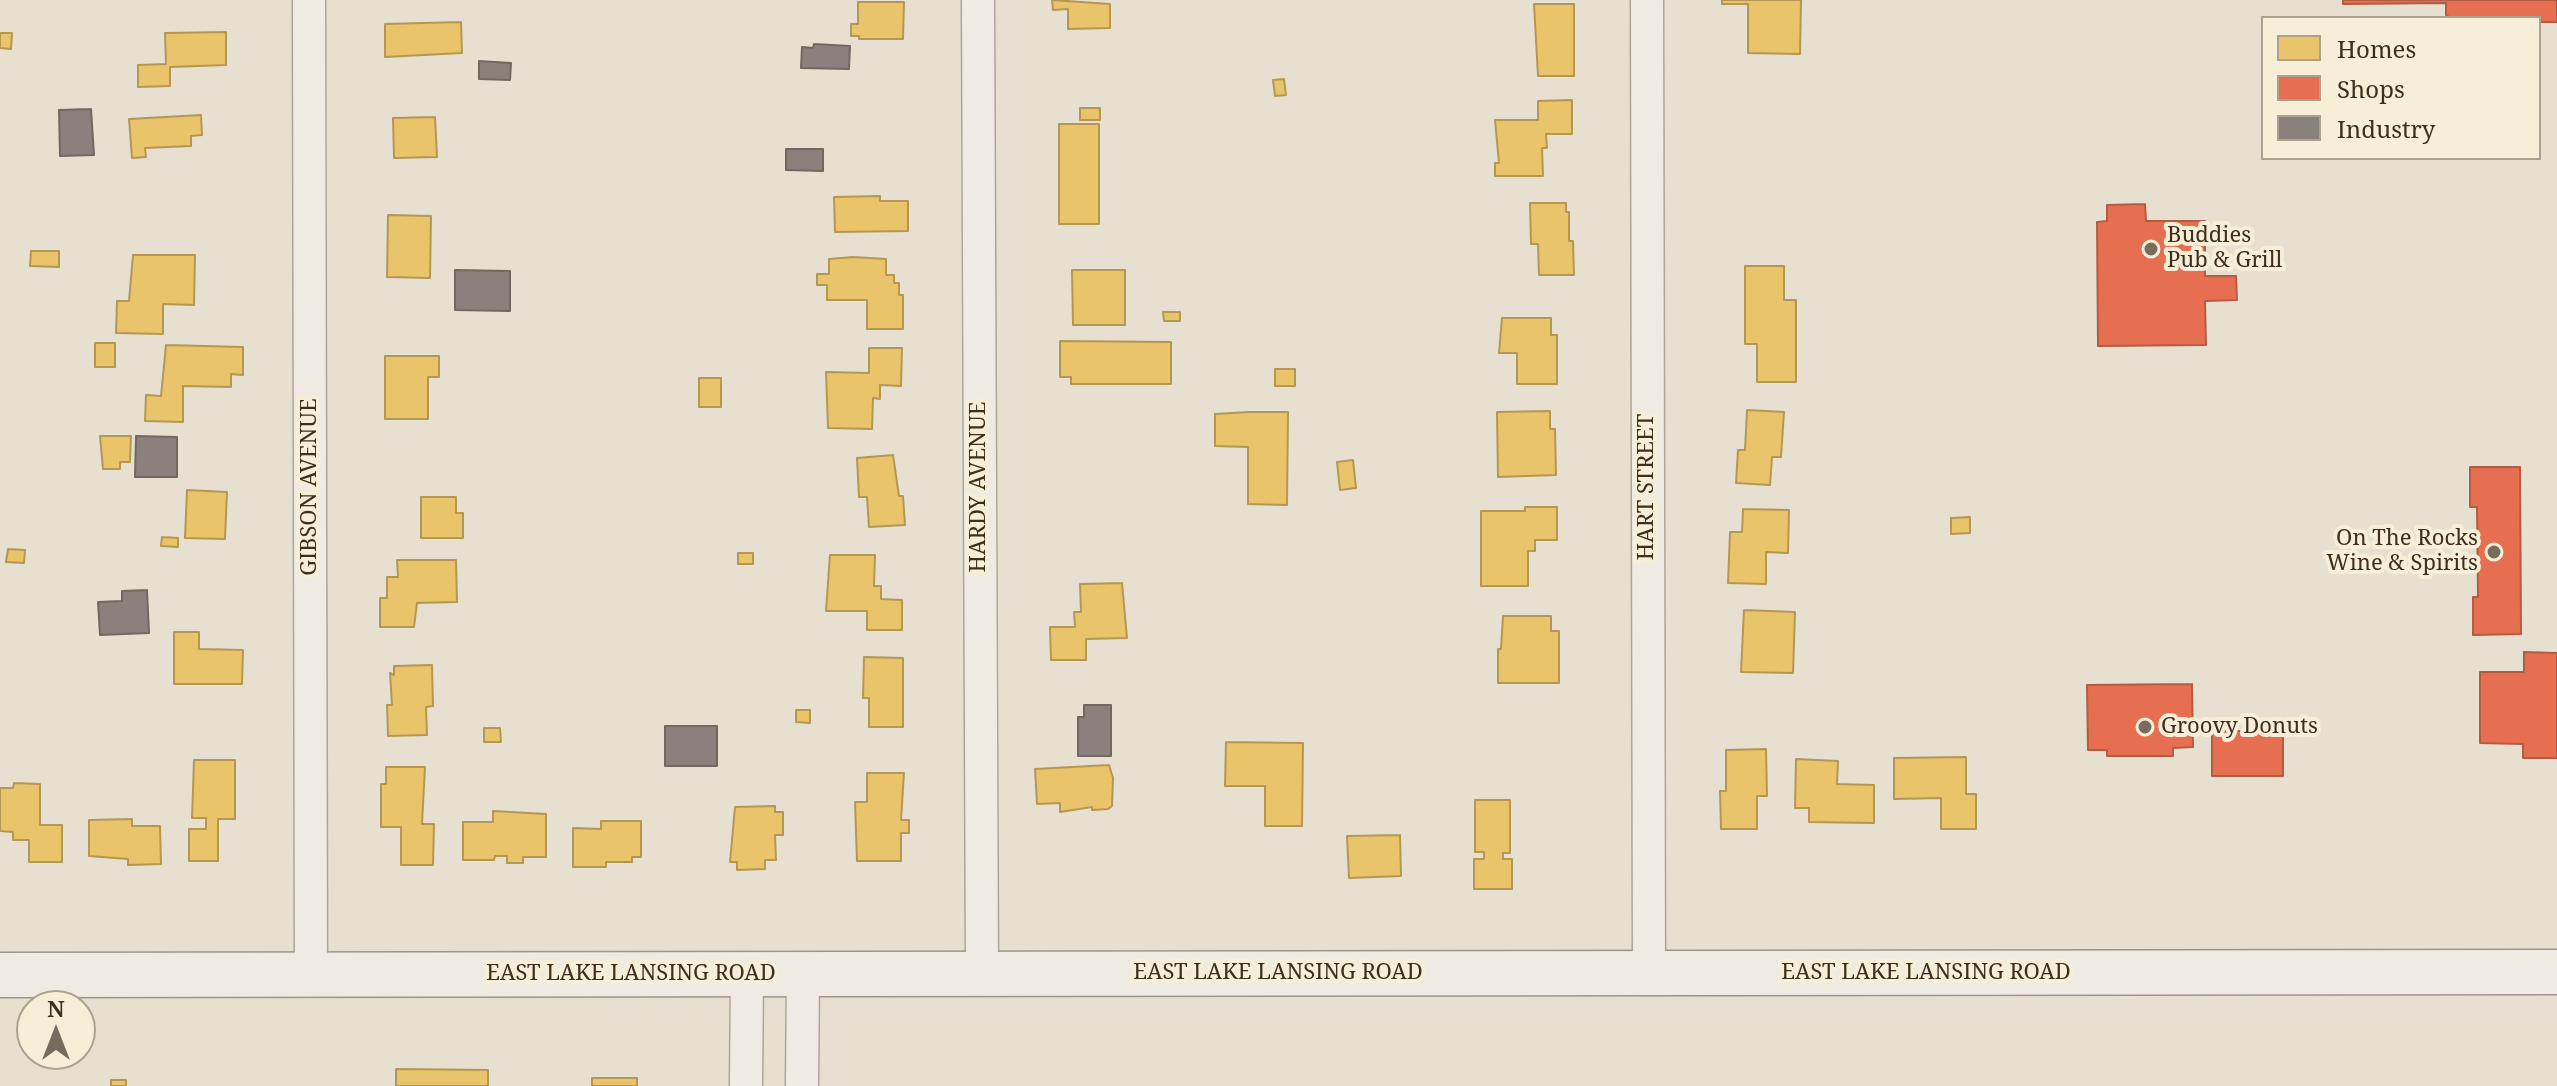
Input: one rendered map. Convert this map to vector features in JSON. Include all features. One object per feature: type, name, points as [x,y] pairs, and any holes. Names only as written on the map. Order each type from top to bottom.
[{"type":"main road","name":"EAST LAKE LANSING ROAD","points":[[0,975],[2557,972]]},
{"type":"street","name":"GIBSON AVENUE","points":[[309,0],[311,975]]},
{"type":"street","name":"HARDY AVENUE","points":[[978,0],[982,974]]},
{"type":"street","name":"HART STREET","points":[[1647,0],[1649,973]]},
{"type":"street","points":[[746,1086],[747,974]]},
{"type":"street","points":[[802,1086],[803,974]]},
{"type":"building: Homes","points":[[1052,0],[1110,4],[1110,28],[1068,29],[1068,9],[1053,10]]},
{"type":"building: Homes","points":[[1722,0],[1801,0],[1800,54],[1748,53],[1748,4],[1722,4]]},
{"type":"building: Homes","points":[[858,2],[904,2],[903,39],[859,39],[859,36],[851,36],[851,24],[858,24]]},
{"type":"building: Homes","points":[[1534,4],[1574,4],[1574,76],[1538,76]]},
{"type":"building: Homes","points":[[461,22],[462,53],[385,57],[385,24]]},
{"type":"building: Homes","points":[[226,32],[226,65],[170,67],[170,86],[138,87],[138,65],[166,64],[165,33]]},
{"type":"building: Homes","points":[[0,33],[12,33],[11,49],[0,48]]},
{"type":"building: Homes","points":[[1284,79],[1286,95],[1275,96],[1273,80]]},
{"type":"building: Homes","points":[[1572,100],[1572,134],[1546,134],[1547,148],[1542,148],[1543,176],[1495,176],[1495,163],[1499,163],[1495,120],[1538,120],[1538,101]]},
{"type":"building: Homes","points":[[1080,108],[1100,108],[1100,120],[1080,120]]},
{"type":"building: Homes","points":[[201,115],[202,135],[191,136],[191,146],[145,148],[146,157],[132,158],[129,119]]},
{"type":"building: Homes","points":[[435,117],[437,157],[394,158],[393,118]]},
{"type":"building: Homes","points":[[1059,124],[1099,124],[1099,224],[1059,224]]},
{"type":"building: Homes","points":[[880,196],[880,201],[908,201],[908,231],[835,232],[834,197]]},
{"type":"building: Homes","points":[[1530,203],[1566,203],[1569,241],[1573,241],[1574,275],[1539,275],[1538,244],[1531,244]]},
{"type":"building: Homes","points":[[388,215],[431,216],[430,278],[387,277]]},
{"type":"building: Homes","points":[[31,251],[59,251],[59,267],[30,266]]},
{"type":"building: Homes","points":[[133,255],[195,255],[194,305],[163,304],[163,334],[116,333],[117,301],[129,301]]},
{"type":"building: Homes","points":[[829,259],[886,259],[886,275],[894,275],[894,283],[899,283],[899,295],[903,295],[903,329],[867,329],[867,300],[827,300],[827,285],[817,285],[817,274],[829,274]]},
{"type":"building: Homes","points":[[1745,266],[1784,266],[1784,300],[1796,300],[1796,382],[1757,382],[1757,344],[1745,344]]},
{"type":"building: Homes","points":[[1072,270],[1125,270],[1125,325],[1073,325]]},
{"type":"building: Homes","points":[[1163,312],[1180,312],[1180,321],[1164,321]]},
{"type":"building: Homes","points":[[1502,318],[1551,318],[1551,335],[1557,335],[1557,384],[1517,384],[1517,353],[1499,353]]},
{"type":"building: Homes","points":[[1060,341],[1171,342],[1171,384],[1071,384],[1071,377],[1060,377]]},
{"type":"building: Homes","points":[[95,343],[115,343],[115,367],[95,367]]},
{"type":"building: Homes","points":[[166,345],[243,347],[243,375],[231,374],[231,387],[183,386],[183,422],[145,421],[146,395],[161,396]]},
{"type":"building: Homes","points":[[869,348],[902,348],[901,386],[880,385],[880,399],[873,398],[872,429],[828,428],[826,372],[869,373]]},
{"type":"building: Homes","points":[[385,356],[439,356],[439,377],[428,377],[428,419],[385,419]]},
{"type":"building: Homes","points":[[1275,369],[1295,369],[1295,386],[1275,386]]},
{"type":"building: Homes","points":[[699,378],[721,378],[721,407],[699,407]]},
{"type":"building: Homes","points":[[1747,410],[1784,412],[1781,457],[1772,457],[1770,485],[1736,483],[1738,450],[1745,450]]},
{"type":"building: Homes","points":[[1550,411],[1550,429],[1555,429],[1556,475],[1498,477],[1497,412]]},
{"type":"building: Homes","points":[[1288,412],[1287,505],[1248,504],[1248,447],[1215,446],[1215,414]]},
{"type":"building: Homes","points":[[100,436],[131,436],[130,462],[120,462],[120,469],[103,469]]},
{"type":"building: Homes","points":[[893,455],[899,496],[903,496],[905,525],[869,527],[867,497],[859,497],[857,458]]},
{"type":"building: Homes","points":[[1353,460],[1356,488],[1340,490],[1337,462]]},
{"type":"building: Homes","points":[[187,490],[227,492],[225,539],[185,538]]},
{"type":"building: Homes","points":[[421,497],[456,497],[456,513],[463,513],[463,538],[421,538]]},
{"type":"building: Homes","points":[[1525,507],[1557,507],[1557,540],[1535,540],[1535,551],[1528,551],[1528,586],[1481,586],[1481,511],[1525,511]]},
{"type":"building: Homes","points":[[1743,509],[1789,510],[1788,553],[1766,552],[1766,584],[1728,583],[1730,532],[1742,532]]},
{"type":"building: Homes","points":[[1970,517],[1970,533],[1951,534],[1951,518]]},
{"type":"building: Homes","points":[[162,537],[178,538],[178,547],[161,546]]},
{"type":"building: Homes","points":[[8,549],[25,550],[24,563],[6,562]]},
{"type":"building: Homes","points":[[738,553],[753,553],[753,564],[738,564]]},
{"type":"building: Homes","points":[[830,555],[875,555],[874,586],[881,586],[881,599],[902,600],[902,630],[867,630],[867,611],[826,611]]},
{"type":"building: Homes","points":[[397,560],[456,560],[457,602],[417,603],[414,627],[380,627],[380,598],[387,598],[387,577],[398,577]]},
{"type":"building: Homes","points":[[1122,583],[1127,638],[1086,639],[1086,660],[1051,660],[1050,627],[1075,627],[1074,612],[1081,612],[1080,584]]},
{"type":"building: Homes","points":[[1744,610],[1795,612],[1793,673],[1741,672]]},
{"type":"building: Homes","points":[[1503,616],[1551,616],[1551,631],[1559,631],[1559,683],[1498,683],[1498,649],[1501,649]]},
{"type":"building: Homes","points":[[174,632],[199,632],[199,649],[243,650],[242,684],[174,684]]},
{"type":"building: Homes","points":[[864,657],[903,658],[903,727],[869,727],[869,698],[863,698]]},
{"type":"building: Homes","points":[[432,665],[433,706],[426,707],[427,735],[388,736],[387,705],[392,705],[390,673],[394,675],[394,666]]},
{"type":"building: Homes","points":[[796,710],[810,710],[810,723],[796,722]]},
{"type":"building: Homes","points":[[484,728],[500,728],[501,742],[484,742]]},
{"type":"building: Homes","points":[[1226,742],[1303,743],[1302,826],[1265,826],[1265,786],[1225,786]]},
{"type":"building: Homes","points":[[1766,749],[1767,796],[1757,796],[1757,829],[1721,829],[1720,791],[1726,791],[1726,750]]},
{"type":"building: Homes","points":[[1966,757],[1966,794],[1976,794],[1976,829],[1941,829],[1941,798],[1894,799],[1894,758]]},
{"type":"building: Homes","points":[[1796,759],[1838,761],[1837,784],[1874,785],[1874,823],[1809,822],[1809,808],[1795,808]]},
{"type":"building: Homes","points":[[194,760],[235,760],[235,819],[218,819],[218,861],[189,861],[189,829],[206,829],[206,818],[192,818]]},
{"type":"building: Homes","points":[[1109,765],[1113,778],[1112,806],[1108,809],[1092,810],[1092,807],[1060,812],[1060,803],[1037,804],[1035,769]]},
{"type":"building: Homes","points":[[386,767],[425,767],[422,824],[434,824],[433,865],[401,865],[401,827],[381,827],[381,784],[386,784]]},
{"type":"building: Homes","points":[[867,773],[904,773],[901,820],[909,820],[909,833],[901,833],[901,861],[857,861],[855,802],[867,802]]},
{"type":"building: Homes","points":[[14,783],[40,784],[40,825],[62,825],[62,862],[29,862],[29,840],[13,840],[13,832],[0,831],[0,788],[13,788]]},
{"type":"building: Homes","points":[[1475,800],[1510,800],[1510,853],[1503,853],[1503,859],[1512,859],[1512,889],[1474,889],[1474,859],[1484,859],[1484,852],[1475,852]]},
{"type":"building: Homes","points":[[775,806],[775,812],[783,812],[783,835],[775,835],[776,860],[765,860],[765,869],[737,870],[737,862],[730,862],[735,807]]},
{"type":"building: Homes","points":[[493,811],[546,814],[546,857],[523,857],[523,863],[507,863],[507,856],[495,856],[494,860],[463,860],[463,822],[493,822]]},
{"type":"building: Homes","points":[[132,819],[132,826],[160,826],[161,864],[128,865],[128,859],[89,856],[89,820]]},
{"type":"building: Homes","points":[[601,821],[641,821],[641,857],[632,857],[632,862],[606,862],[606,867],[573,867],[573,828],[601,829]]},
{"type":"building: Homes","points":[[1400,835],[1401,876],[1349,878],[1347,836]]},
{"type":"building: Homes","points":[[396,1069],[488,1070],[488,1086],[396,1086]]},
{"type":"building: Homes","points":[[592,1078],[637,1078],[637,1086],[592,1086]]},
{"type":"building: Homes","points":[[111,1080],[126,1080],[126,1086],[111,1086]]},
{"type":"building: Shops","points":[[2343,0],[2557,0],[2557,22],[2541,22],[2541,16],[2448,16],[2446,3],[2343,4]]},
{"type":"building: Shops","name":"Buddies Pub & Grill","points":[[2145,204],[2146,221],[2205,221],[2205,276],[2236,276],[2237,300],[2205,301],[2206,345],[2098,346],[2097,222],[2107,221],[2107,205]]},
{"type":"building: Shops","points":[[2470,467],[2520,467],[2521,634],[2473,635],[2473,597],[2478,597],[2477,507],[2470,507]]},
{"type":"building: Shops","points":[[2524,652],[2557,653],[2557,758],[2523,758],[2523,744],[2480,743],[2480,672],[2524,672]]},
{"type":"building: Shops","points":[[2192,684],[2193,747],[2173,748],[2173,756],[2107,756],[2107,750],[2088,750],[2087,685]]},
{"type":"building: Shops","points":[[2212,731],[2283,731],[2283,776],[2212,776]]},
{"type":"building: Industry","points":[[814,44],[850,46],[849,69],[801,68],[802,47],[813,48]]},
{"type":"building: Industry","points":[[479,61],[511,63],[510,80],[479,79]]},
{"type":"building: Industry","points":[[91,109],[94,155],[60,156],[59,110]]},
{"type":"building: Industry","points":[[786,149],[823,149],[823,171],[786,170]]},
{"type":"building: Industry","points":[[455,270],[510,271],[510,311],[455,310]]},
{"type":"building: Industry","points":[[136,436],[177,437],[177,477],[135,477]]},
{"type":"building: Industry","points":[[147,590],[149,633],[100,635],[98,602],[122,601],[122,591]]},
{"type":"building: Industry","points":[[1084,705],[1111,705],[1111,756],[1078,756],[1078,717],[1084,717]]},
{"type":"building: Industry","points":[[665,726],[717,726],[717,766],[665,766]]},
{"type":"place","name":"Buddies Pub & Grill","points":[[2151,249]]},
{"type":"place","name":"On The Rocks Wine & Spirits","points":[[2494,552]]},
{"type":"place","name":"Groovy Donuts","points":[[2145,727]]}]
